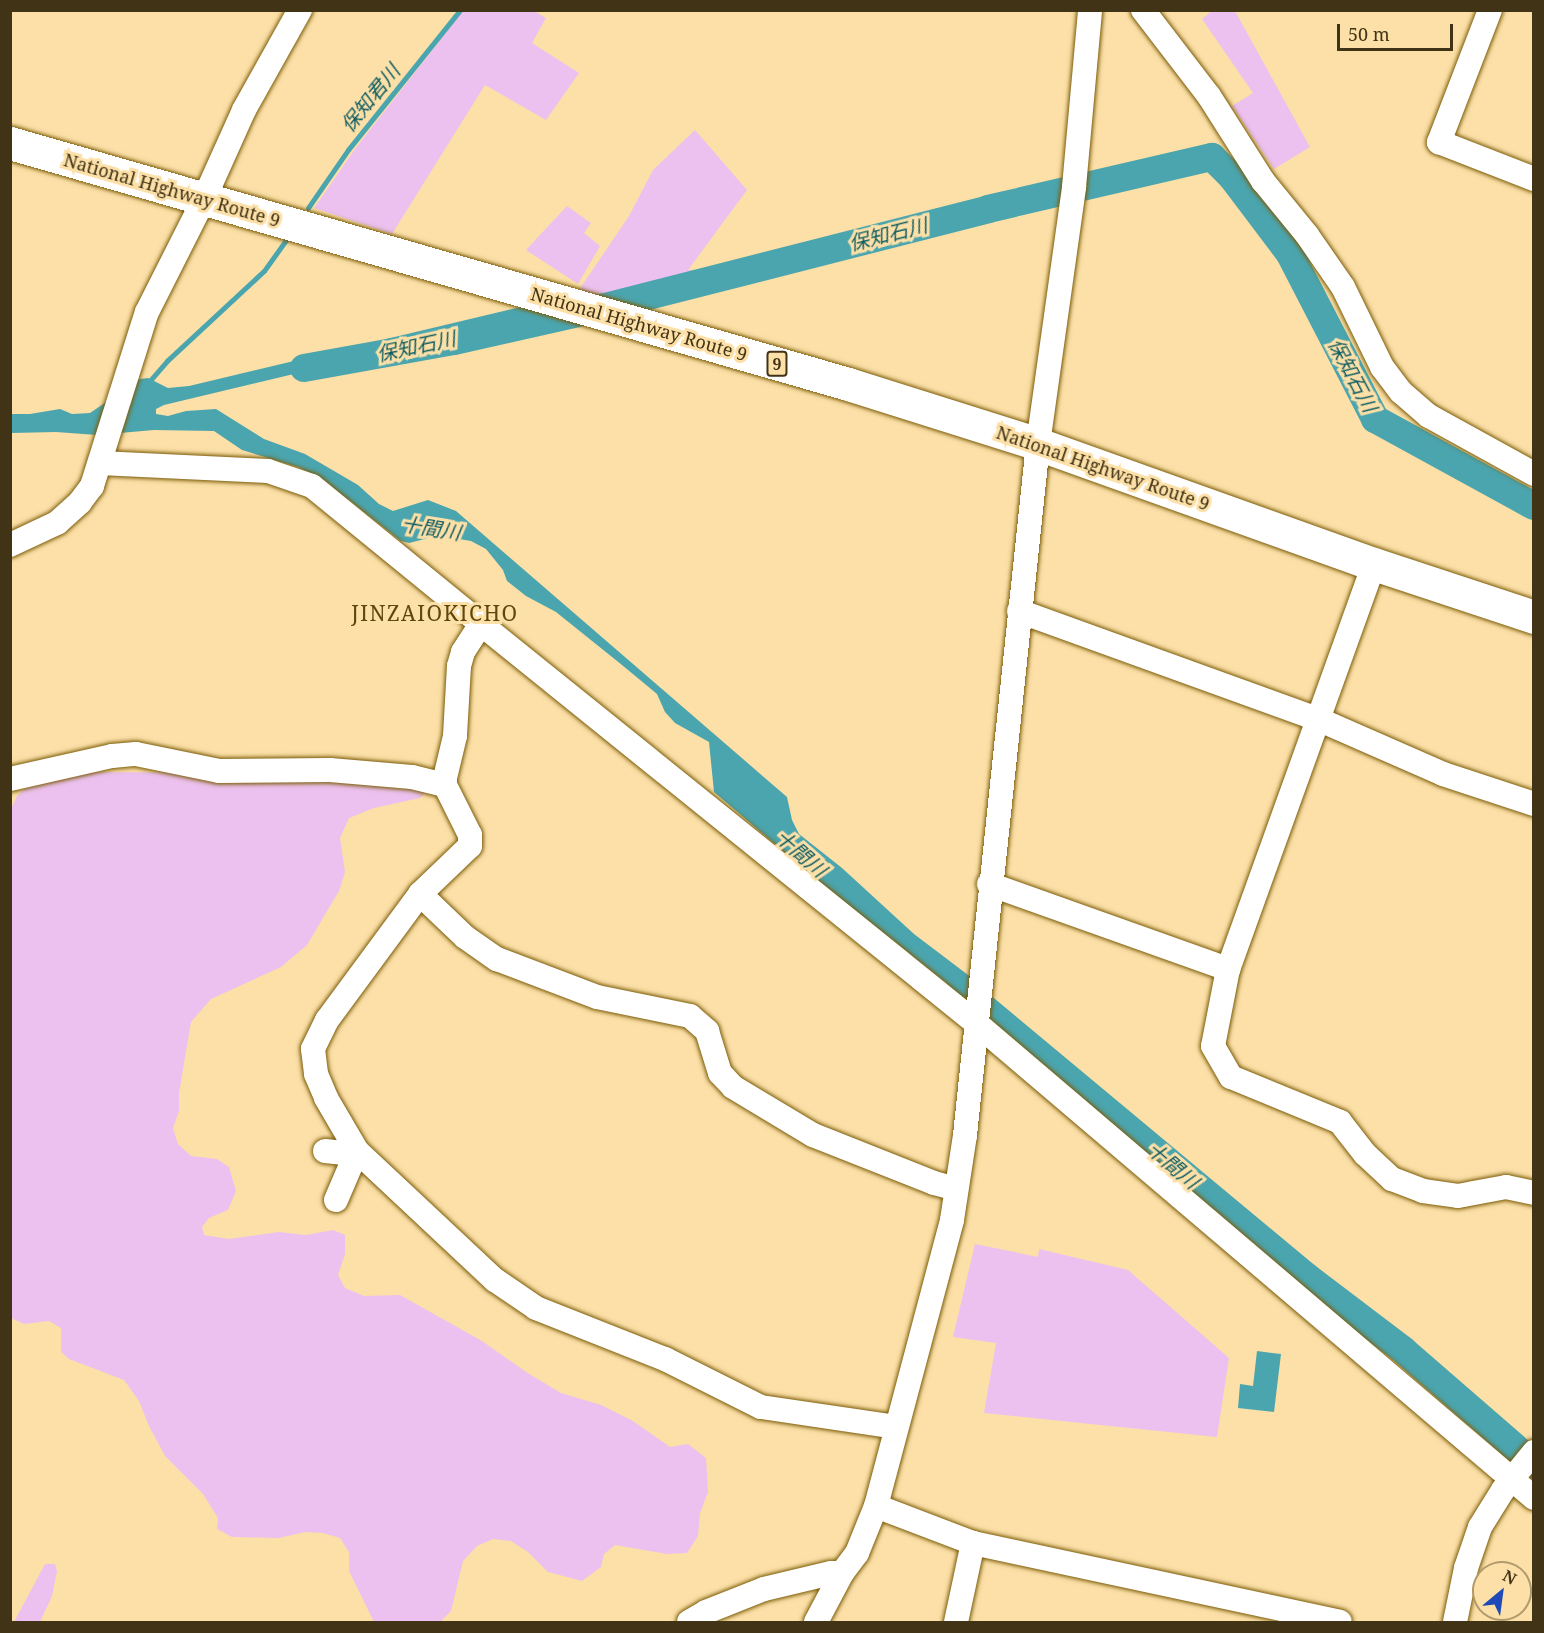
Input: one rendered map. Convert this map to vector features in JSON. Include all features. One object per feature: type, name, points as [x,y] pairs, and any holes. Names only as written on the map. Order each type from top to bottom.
[{"type":"highway","name":"National Highway Route 9","points":[[10,143],[848,384],[1038,444],[1374,564],[1533,616]]},
{"type":"street","points":[[10,545],[43,531],[69,514],[88,493],[101,460],[147,312],[204,199],[244,110],[300,10]]},
{"type":"street","points":[[816,1623],[842,1573],[857,1553],[876,1506],[949,1236],[965,1135],[989,884],[1019,611],[1038,444],[1074,187],[1090,10]]},
{"type":"street","points":[[1143,10],[1209,96],[1263,181],[1307,236],[1343,287],[1382,367],[1401,392],[1430,416],[1533,474]]},
{"type":"street","points":[[1490,10],[1439,142],[1533,178]]},
{"type":"street","points":[[101,460],[268,471],[312,486],[976,1020],[1512,1477],[1533,1498]]},
{"type":"street","points":[[1374,564],[1320,720],[1228,969],[1213,1046],[1231,1077],[1340,1122],[1365,1154],[1392,1179],[1412,1187],[1458,1196],[1506,1187],[1533,1193]]},
{"type":"street","points":[[1019,611],[1320,720],[1443,774],[1533,804]]},
{"type":"street","points":[[482,624],[468,642],[459,666],[455,736],[446,785],[470,835],[471,843],[467,850],[433,879],[420,894],[327,1020],[313,1049],[313,1060],[319,1082],[356,1152],[495,1280],[536,1308],[664,1359],[761,1407],[896,1427]]},
{"type":"street","points":[[10,779],[112,756],[136,754],[219,771],[330,770],[412,777],[446,785]]},
{"type":"street","points":[[989,884],[1228,969]]},
{"type":"street","points":[[420,894],[465,938],[497,959],[597,997],[690,1016],[707,1031],[720,1073],[733,1087],[813,1134],[934,1183],[956,1189]]},
{"type":"street","points":[[325,1151],[356,1152]]},
{"type":"street","points":[[336,1200],[356,1152]]},
{"type":"street","points":[[1455,1623],[1472,1548],[1492,1506],[1533,1452]]},
{"type":"street","points":[[876,1506],[973,1543],[1340,1623]]},
{"type":"street","points":[[956,1623],[973,1543]]},
{"type":"street","points":[[689,1623],[706,1612],[764,1589],[831,1573],[842,1573]]},
{"type":"shaded area","points":[[1213,10],[1235,11],[1310,147],[1274,169],[1232,106],[1253,93],[1202,19]]},
{"type":"shaded area","points":[[463,11],[534,11],[546,18],[532,43],[579,73],[546,120],[485,85],[392,234],[314,208],[355,149]]},
{"type":"shaded area","points":[[695,130],[747,190],[688,270],[706,270],[698,278],[615,301],[579,290],[629,216],[653,170]]},
{"type":"shaded area","points":[[567,206],[591,223],[584,233],[600,246],[578,284],[526,250]]},
{"type":"shaded area","points":[[78,772],[334,773],[426,792],[420,798],[374,808],[349,818],[340,838],[345,872],[339,891],[307,945],[281,967],[211,999],[191,1022],[179,1093],[179,1111],[173,1128],[178,1144],[191,1156],[217,1159],[229,1167],[236,1191],[228,1210],[209,1218],[202,1227],[204,1235],[229,1239],[279,1232],[306,1235],[333,1230],[345,1235],[345,1254],[338,1275],[345,1288],[364,1296],[400,1295],[482,1341],[561,1393],[601,1405],[633,1421],[670,1447],[688,1444],[706,1458],[708,1492],[700,1513],[698,1536],[687,1553],[667,1554],[615,1545],[604,1554],[601,1567],[582,1581],[548,1572],[528,1552],[511,1541],[493,1539],[477,1546],[463,1561],[451,1611],[440,1622],[374,1622],[349,1571],[349,1552],[340,1538],[323,1533],[305,1532],[279,1538],[232,1537],[217,1529],[218,1518],[203,1494],[165,1456],[139,1401],[124,1380],[69,1359],[61,1352],[61,1328],[49,1321],[24,1324],[11,1318],[10,811],[17,796],[30,784]]},
{"type":"shaded area","points":[[975,1244],[1038,1257],[1039,1249],[1128,1270],[1229,1358],[1217,1437],[984,1413],[996,1343],[953,1337]]},
{"type":"shaded area","points":[[45,1564],[55,1564],[57,1571],[52,1596],[40,1622],[14,1622]]},
{"type":"water","points":[[533,304],[558,311],[164,405],[156,409],[156,414],[168,416],[186,411],[216,409],[264,439],[305,454],[358,485],[379,504],[393,511],[428,500],[456,511],[787,797],[792,820],[799,834],[842,868],[914,934],[976,981],[974,1005],[817,880],[714,792],[709,742],[675,723],[665,712],[657,694],[556,612],[526,596],[507,581],[503,570],[486,549],[471,541],[453,538],[429,538],[409,543],[401,541],[322,479],[298,467],[242,450],[214,431],[154,430],[97,435],[56,432],[11,433],[10,414],[30,414],[60,409],[72,414],[90,413],[140,379],[148,378],[168,388],[189,386]]},
{"type":"water","points":[[1257,1351],[1281,1354],[1274,1412],[1238,1408],[1240,1384],[1253,1386]]},
{"type":"waterway","name":"保知君川","points":[[308,208],[348,150],[460,10]]},
{"type":"waterway","name":"保知石川","points":[[304,368],[454,341],[601,308],[988,209],[1212,157],[1232,177],[1290,254],[1375,419],[1534,506]]},
{"type":"waterway","name":"保知君川","points":[[148,383],[167,361],[264,271],[289,236]]},
{"type":"waterway","name":"十間川","points":[[960,988],[1307,1277],[1403,1350],[1534,1464]]},
{"type":"district","name":"JINZAIOKICHO","points":[[435,613]]}]
